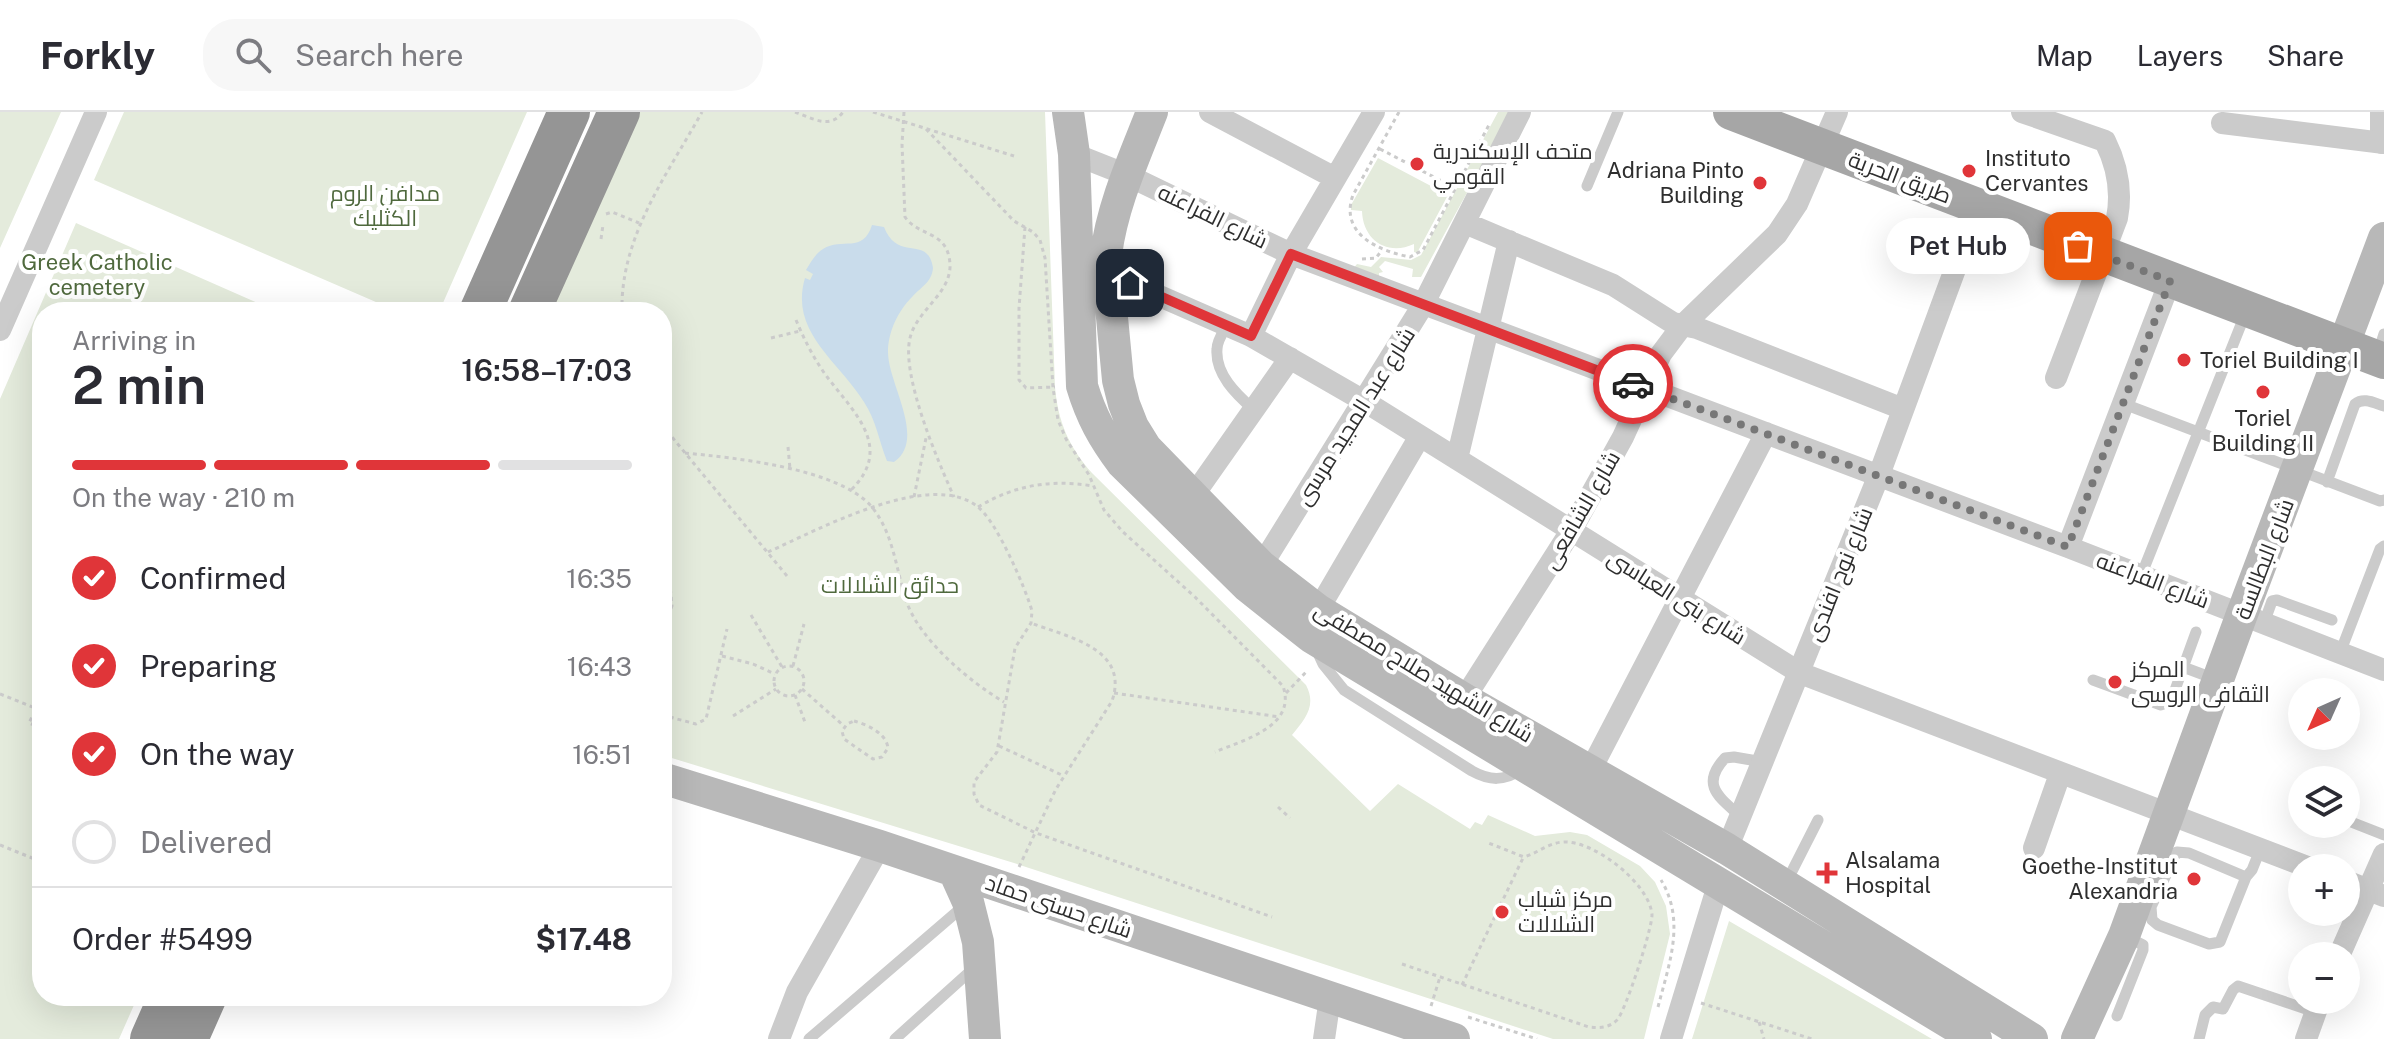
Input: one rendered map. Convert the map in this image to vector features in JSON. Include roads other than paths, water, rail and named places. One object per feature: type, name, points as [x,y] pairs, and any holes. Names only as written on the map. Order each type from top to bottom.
[{"type":"highway","points":[[461,302],[544,112]]},
{"type":"highway","points":[[484,302],[569,112]]},
{"type":"highway","points":[[509,302],[594,112]]},
{"type":"highway","points":[[534,302],[619,112]]},
{"type":"highway","points":[[151,1039],[166,1006]]},
{"type":"highway","points":[[187,1039],[202,1006]]},
{"type":"main road","name":"شارع الشهيد صلاح مصطفى","points":[[1068,112],[1074,154],[1082,386],[1091,417],[1104,441],[1122,463],[1255,577],[1313,638],[1457,710],[1590,771],[1727,849],[2032,1039]]},
{"type":"main road","name":"شارع الشهيد صلاح مصطفى","points":[[1152,112],[1127,175],[1108,238],[1106,272],[1118,380],[1124,404],[1146,448],[1193,496],[1255,577]]},
{"type":"main road","name":"طريق الحرية","points":[[1731,112],[1778,120],[1822,147],[2170,281],[2372,350]]},
{"type":"main road","name":"شارع البطالسة","points":[[2077,1039],[2124,936],[2219,680],[2253,618],[2312,476],[2372,350],[2384,238]]},
{"type":"main road","name":"شارع الشهيد صلاح مصطفى","points":[[1457,710],[1524,767],[1976,1039]]},
{"type":"main road","name":"شارع حسنى حماد","points":[[672,781],[880,846],[1454,1039]]},
{"type":"main road","points":[[1719,882],[1727,849]]},
{"type":"main road","points":[[954,871],[977,932],[982,1036]]},
{"type":"street","points":[[0,330],[96,112]]},
{"type":"street","points":[[1210,112],[1335,178]]},
{"type":"street","points":[[1251,336],[1291,254],[1374,112]]},
{"type":"street","name":"شارع عبد المجيد مرسى","points":[[1255,577],[1423,305],[1520,112]]},
{"type":"street","name":"شارع الشافعى","points":[[1457,710],[1571,531],[1623,437],[1661,354],[1682,326],[1777,234],[1797,204],[1837,112]]},
{"type":"street","points":[[2022,112],[2105,141],[2119,187],[2117,218],[2056,378]]},
{"type":"street","points":[[2222,123],[2383,143],[2381,112]]},
{"type":"street","name":"شارع الفراعنه","points":[[1074,154],[1127,175],[1291,254],[1879,475],[2384,670]]},
{"type":"street","name":"شارع نوح افندى","points":[[1727,849],[1879,475],[1978,207]]},
{"type":"street","points":[[1465,223],[1613,285],[1682,326],[1697,328],[1903,409]]},
{"type":"street","points":[[1457,459],[1509,241]]},
{"type":"street","name":"شارع بنى العباسى","points":[[1076,261],[1227,325],[1290,358],[1800,673],[2288,860]]},
{"type":"street","points":[[2068,547],[2170,281]]},
{"type":"street","points":[[1193,496],[1290,358]]},
{"type":"street","points":[[1590,771],[1766,433]]},
{"type":"street","points":[[1313,638],[1420,436]]},
{"type":"street","points":[[2034,848],[2060,774]]},
{"type":"street","points":[[779,1039],[797,992],[880,846]]},
{"type":"street","points":[[2347,942],[2376,893],[2384,854]]},
{"type":"street","points":[[1671,1039],[1719,882]]},
{"type":"street","points":[[1324,1039],[1330,998]]},
{"type":"street","points":[[2306,1039],[2315,1014]]},
{"type":"lane","points":[[1587,186],[1615,113]]},
{"type":"lane","points":[[2141,576],[2247,309]]},
{"type":"lane","points":[[1227,325],[1218,341],[1218,360],[1232,390],[1253,409]]},
{"type":"lane","points":[[2312,476],[2355,404],[2366,400],[2384,406]]},
{"type":"lane","points":[[2124,404],[2312,476],[2384,500]]},
{"type":"lane","points":[[2340,653],[2380,549],[2384,546]]},
{"type":"lane","points":[[2253,618],[2277,600],[2332,620]]},
{"type":"lane","points":[[2093,680],[2161,705],[2171,701],[2196,632]]},
{"type":"lane","points":[[1313,638],[1323,664],[1344,690],[1472,771],[1493,779],[1504,778],[1524,767]]},
{"type":"lane","points":[[2183,667],[2219,680]]},
{"type":"lane","points":[[1741,816],[1718,796],[1712,782],[1715,769],[1725,758],[1763,762]]},
{"type":"lane","points":[[1785,885],[1818,820]]},
{"type":"lane","points":[[2360,826],[2384,835]]},
{"type":"lane","points":[[2246,877],[2189,853],[2177,852],[2151,907],[2152,920],[2209,944],[2220,942],[2260,850]]},
{"type":"lane","points":[[809,1039],[968,902]]},
{"type":"lane","points":[[2117,1016],[2143,950],[2140,941],[2124,936]]},
{"type":"lane","points":[[895,1039],[980,963]]},
{"type":"lane","points":[[2199,1039],[2207,1011],[2213,1007],[2223,1009],[2238,986],[2288,998]]},
{"type":"water","points":[[872,225],[884,227],[897,244],[925,252],[933,268],[928,281],[902,309],[890,337],[890,365],[907,426],[903,452],[894,462],[887,461],[864,402],[810,330],[802,297],[805,278],[810,280],[813,274],[806,270],[813,258],[830,246],[858,242],[868,234]]},
{"type":"place","name":"متحف الإسكندرية القومي","points":[[1417,164]]},
{"type":"place","name":"Instituto Cervantes","points":[[1969,171]]},
{"type":"place","name":"Adriana Pinto Building","points":[[1760,183]]},
{"type":"place","name":"Pet Hub","points":[[2078,246]]},
{"type":"place","name":"Toriel Building I","points":[[2184,360]]},
{"type":"place","name":"Toriel Building II","points":[[2263,392]]},
{"type":"place","name":"المركز الثقافى الروسى","points":[[2115,682]]},
{"type":"place","name":"Alsalama Hospital","points":[[1827,873]]},
{"type":"place","name":"Goethe-Institut Alexandria","points":[[2194,879]]},
{"type":"place","name":"مركز شباب الشلالات","points":[[1502,912]]},
{"type":"park label","name":"مدافن الروم الكثليك","points":[[385,206]]},
{"type":"park label","name":"Greek Catholic cemetery","points":[[97,274]]},
{"type":"park label","name":"حدائق الشلالات","points":[[890,585]]}]
